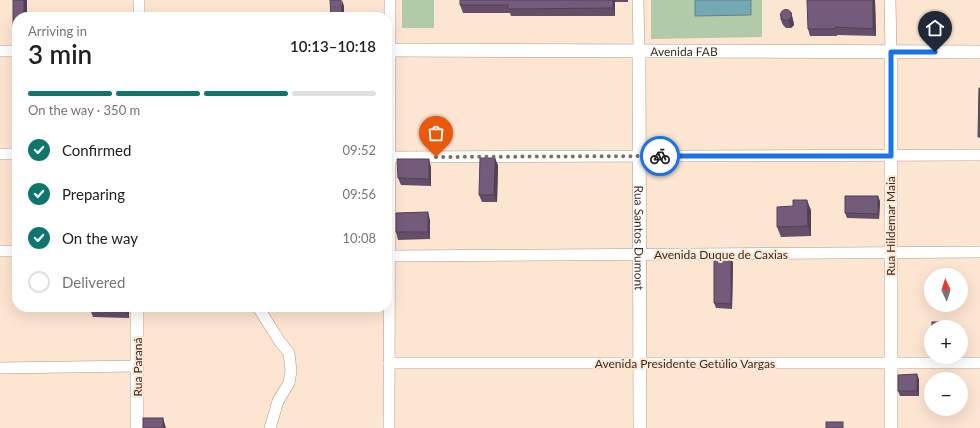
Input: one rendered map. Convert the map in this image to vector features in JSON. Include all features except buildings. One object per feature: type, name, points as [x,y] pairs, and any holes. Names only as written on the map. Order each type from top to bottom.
[{"type":"main road","name":"Avenida FAB","points":[[392,50],[980,52]]},
{"type":"main road","name":"Rua Santos Dumont","points":[[639,52],[638,156],[640,428]]},
{"type":"main road","name":"Rua Hildemar Maia","points":[[891,52],[890,253],[892,428]]},
{"type":"main road","name":"Rua Paraná","points":[[137,312],[137,428]]},
{"type":"street","points":[[139,0],[139,12]]},
{"type":"street","points":[[390,0],[390,12]]},
{"type":"street","name":"Rua Santos Dumont","points":[[638,0],[639,52]]},
{"type":"street","name":"Rua Hildemar Maia","points":[[890,0],[891,52]]},
{"type":"street","points":[[0,51],[12,52]]},
{"type":"street","points":[[0,154],[12,154]]},
{"type":"street","points":[[392,157],[980,155]]},
{"type":"street","points":[[0,251],[12,251]]},
{"type":"street","name":"Avenida Duque de Caxias","points":[[392,256],[980,252]]},
{"type":"street","points":[[261,312],[280,342],[289,353],[290,365],[289,383],[278,401],[270,428]]},
{"type":"street","points":[[389,312],[389,428]]},
{"type":"street","name":"Avenida Presidente Getúlio Vargas","points":[[389,363],[980,363]]},
{"type":"street","points":[[0,368],[136,366]]},
{"type":"green space","points":[[402,0],[434,0],[434,28],[402,28]]},
{"type":"green space","points":[[651,0],[762,0],[762,37],[651,39]]},
{"type":"water","points":[[695,0],[751,0],[751,15],[695,16]]},
{"type":"way so far","points":[[436,157],[660,156]]},
{"type":"route","points":[[660,156],[891,156],[891,52],[935,52]]}]
